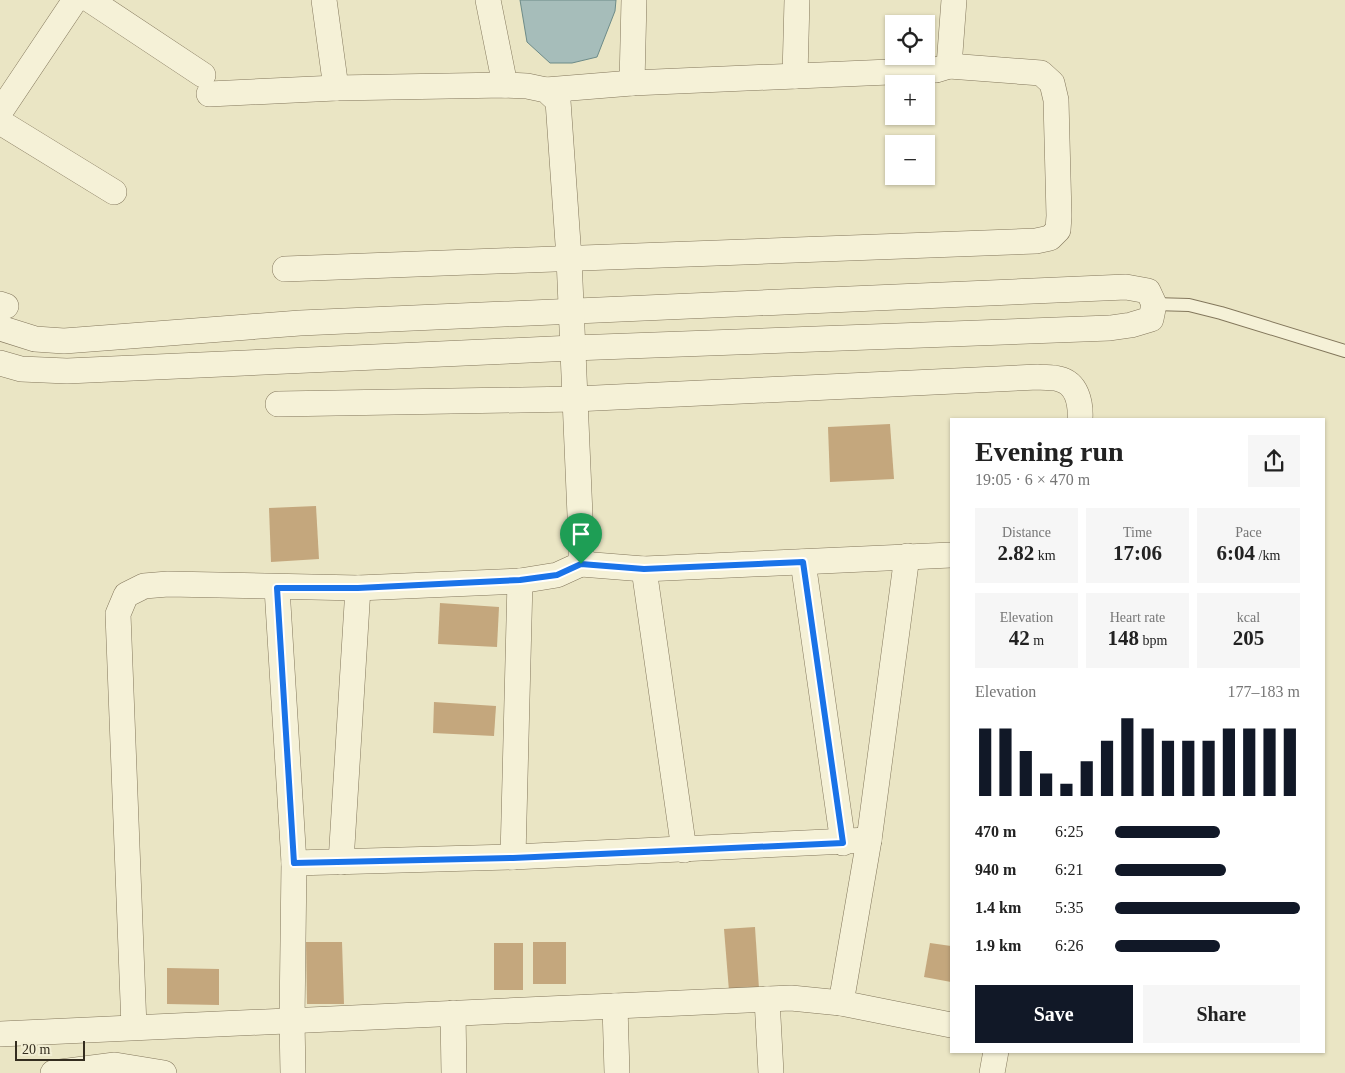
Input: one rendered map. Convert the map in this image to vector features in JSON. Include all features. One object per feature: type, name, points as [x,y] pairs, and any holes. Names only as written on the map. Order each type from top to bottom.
[{"type":"street","points":[[0,112],[75,0]]},
{"type":"street","points":[[90,0],[206,85],[336,88],[505,85],[526,86],[546,90],[632,83],[936,70],[949,66],[1041,73],[1052,83],[1056,100],[1059,216],[1058,230],[1050,238],[1036,241],[284,269]]},
{"type":"street","points":[[324,0],[336,88]]},
{"type":"street","points":[[488,0],[505,85]]},
{"type":"street","points":[[632,83],[634,0]]},
{"type":"street","points":[[796,76],[797,0]]},
{"type":"street","points":[[949,66],[954,0]]},
{"type":"street","points":[[546,90],[558,100],[572,311],[581,564]]},
{"type":"street","points":[[0,122],[114,192]]},
{"type":"street","points":[[0,364],[21,369],[67,371],[573,348],[1110,328],[1131,325],[1150,319],[1154,304],[1148,292],[1126,287],[300,323],[64,340],[35,338],[2,313]]},
{"type":"street","points":[[278,404],[575,399],[1038,377],[1061,379],[1075,390],[1081,408],[1080,418]]},
{"type":"street","points":[[134,1028],[118,614],[126,594],[144,586],[168,584],[277,588],[358,588],[520,580],[557,575],[581,564],[644,569],[950,555]]},
{"type":"street","points":[[841,1003],[869,840],[907,556]]},
{"type":"street","points":[[803,562],[843,843]]},
{"type":"street","points":[[644,569],[684,850]]},
{"type":"street","points":[[513,858],[520,580]]},
{"type":"street","points":[[277,588],[294,863],[293,1073]]},
{"type":"street","points":[[341,862],[358,588]]},
{"type":"street","points":[[294,863],[513,858],[843,843],[869,840]]},
{"type":"street","points":[[0,1034],[791,998],[841,1003],[950,1025]]},
{"type":"street","points":[[767,999],[770,1073]]},
{"type":"street","points":[[615,1006],[617,1073]]},
{"type":"street","points":[[453,1014],[454,1073]]},
{"type":"street","points":[[992,1073],[996,1053]]},
{"type":"street","points":[[53,1073],[115,1065],[164,1073]]},
{"type":"lane","points":[[1154,304],[1189,306],[1221,313],[1345,350]]},
{"type":"water","points":[[520,0],[616,0],[615,11],[597,57],[572,63],[550,63],[527,42]]},
{"type":"building","points":[[890,424],[894,479],[830,482],[828,427]]},
{"type":"building","points":[[316,506],[319,559],[271,562],[269,508]]},
{"type":"building","points":[[440,603],[499,607],[497,647],[438,644]]},
{"type":"building","points":[[434,702],[496,706],[494,736],[433,733]]},
{"type":"building","points":[[755,927],[759,989],[729,991],[724,929]]},
{"type":"building","points":[[306,942],[342,942],[344,1004],[307,1004]]},
{"type":"building","points":[[533,942],[566,942],[566,984],[533,984]]},
{"type":"building","points":[[494,943],[523,943],[523,990],[494,990]]},
{"type":"building","points":[[930,943],[950,946],[950,982],[924,977]]},
{"type":"building","points":[[167,968],[219,969],[219,1005],[167,1004]]},
{"type":"route","points":[[803,562],[843,843],[513,858],[294,863],[277,588],[358,588],[520,580],[557,575],[581,564],[644,569],[803,562]]}]
